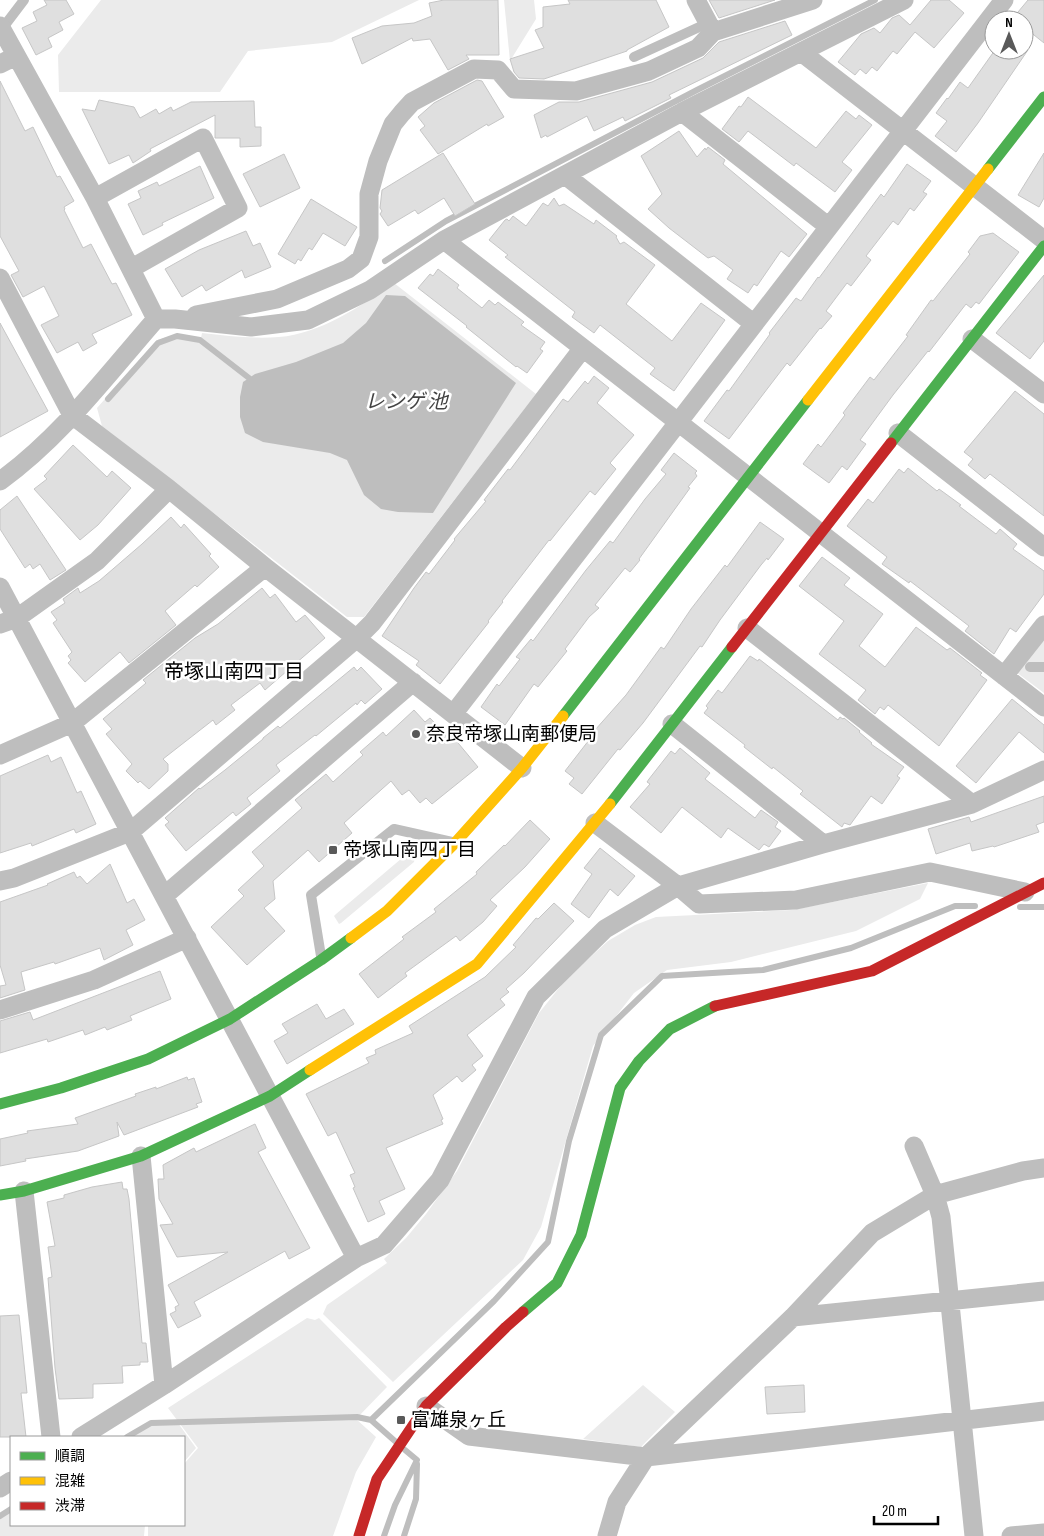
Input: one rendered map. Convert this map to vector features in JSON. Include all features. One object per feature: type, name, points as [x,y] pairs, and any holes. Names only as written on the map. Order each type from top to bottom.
[{"type":"street","points":[[696,0],[711,27]]},
{"type":"street","points":[[175,319],[277,299],[348,270],[362,259],[369,236],[369,194],[378,161],[393,124],[412,102],[474,69],[498,70],[514,89],[576,91],[649,71],[698,48],[711,27],[813,0]]},
{"type":"street","points":[[0,481],[22,465],[72,415],[156,319],[175,319],[251,327],[308,320],[370,290],[444,240],[682,112],[904,0]]},
{"type":"street","points":[[454,713],[1004,0]]},
{"type":"street","points":[[1,28],[8,60],[95,198],[132,268],[156,319]]},
{"type":"street","points":[[802,52],[1044,240]]},
{"type":"street","points":[[0,1104],[61,1088],[148,1059],[230,1019],[321,960],[388,911],[455,843],[522,768],[1044,97]]},
{"type":"street","points":[[682,112],[829,227]]},
{"type":"street","points":[[95,198],[204,138],[238,208],[132,268]]},
{"type":"street","points":[[565,175],[754,324]]},
{"type":"street","points":[[444,240],[1044,707]]},
{"type":"street","points":[[0,1195],[24,1191],[141,1156],[270,1096],[477,964],[595,823],[1044,246]]},
{"type":"street","points":[[0,278],[72,415],[169,489],[265,567],[522,768]]},
{"type":"street","points":[[972,339],[1044,394]]},
{"type":"street","points":[[0,881],[14,878],[130,832],[357,638],[372,623],[583,348]]},
{"type":"street","points":[[898,434],[1044,547]]},
{"type":"street","points":[[8,621],[97,561],[169,489]]},
{"type":"street","points":[[0,755],[72,723],[265,567]]},
{"type":"street","points":[[0,587],[8,621],[72,723],[356,1258]]},
{"type":"street","points":[[1004,676],[1044,625]]},
{"type":"street","points":[[747,628],[972,804]]},
{"type":"street","points":[[164,896],[413,682]]},
{"type":"street","points":[[672,724],[823,844]]},
{"type":"street","points":[[83,1436],[164,1385],[356,1258],[384,1246],[440,1180],[536,997],[605,928],[678,886],[823,844],[972,804],[1044,770]]},
{"type":"street","points":[[595,823],[699,904],[796,900],[930,872],[1025,892]]},
{"type":"street","points":[[359,1536],[377,1478],[426,1406],[506,1327],[558,1283],[581,1234],[620,1088],[639,1061],[670,1029],[716,1005],[872,971],[1044,883]]},
{"type":"street","points":[[0,1010],[94,980],[187,938]]},
{"type":"street","points":[[914,1146],[941,1217],[974,1536]]},
{"type":"street","points":[[141,1156],[164,1385]]},
{"type":"street","points":[[607,1536],[616,1502],[646,1457],[793,1317],[872,1234],[934,1195],[1024,1171],[1044,1168]]},
{"type":"street","points":[[24,1191],[51,1436]]},
{"type":"street","points":[[793,1317],[1044,1291]]},
{"type":"street","points":[[426,1406],[468,1436],[646,1457],[1044,1411]]},
{"type":"street","points":[[1011,1536],[1044,1533]]},
{"type":"lane","points":[[1,28],[24,0]]},
{"type":"lane","points":[[634,57],[711,27]]},
{"type":"lane","points":[[1030,667],[1044,667]]},
{"type":"lane","points":[[321,960],[310,895],[394,829],[455,843]]},
{"type":"shaded area","points":[[101,0],[419,0],[332,42],[248,51],[220,92],[59,92],[58,55]]},
{"type":"shaded area","points":[[504,0],[534,0],[536,19],[510,61]]},
{"type":"shaded area","points":[[394,283],[536,394],[364,617],[347,617],[102,426],[97,408],[157,340],[177,334],[201,338],[202,333],[260,338],[294,335],[310,331],[340,318]]},
{"type":"shaded area","points":[[1044,636],[1044,693],[1016,672]]},
{"type":"shaded area","points":[[408,853],[415,857],[414,862],[339,924],[334,916]]},
{"type":"shaded area","points":[[928,883],[920,899],[856,931],[731,962],[667,970],[634,993],[593,1046],[541,1227],[523,1260],[393,1382],[323,1314],[327,1305],[387,1263],[384,1259],[406,1238],[426,1214],[457,1171],[539,1013],[567,978],[608,941],[635,925],[656,917],[792,910]]},
{"type":"shaded area","points":[[307,1318],[315,1320],[319,1318],[387,1387],[356,1419],[376,1437],[356,1472],[333,1536],[148,1536],[148,1526],[185,1526],[185,1463],[198,1448],[168,1408]]},
{"type":"shaded area","points":[[643,1385],[675,1412],[641,1447],[583,1439]]},
{"type":"shaded area","points":[[178,1423],[196,1448],[185,1461],[185,1436],[132,1436],[151,1424]]},
{"type":"shaded area","points":[[10,1511],[10,1526],[145,1526],[144,1536],[0,1536],[0,1517]]},
{"type":"water","name":"レンゲ 池","points":[[386,295],[405,296],[516,383],[433,513],[398,512],[381,509],[364,495],[347,460],[330,453],[263,442],[245,433],[240,417],[240,397],[243,382],[255,374],[296,362],[343,343],[366,323]]},
{"type":"building","points":[[44,0],[66,0],[74,14],[59,22],[63,30],[48,38],[52,47],[36,55],[22,28],[37,21],[33,12],[47,5]]},
{"type":"building","points":[[444,0],[498,0],[499,55],[466,55],[469,59],[448,70],[430,39],[413,41],[412,38],[362,64],[352,38],[382,26],[414,23],[432,16],[429,3]]},
{"type":"building","points":[[568,0],[656,0],[669,27],[627,51],[544,79],[519,78],[514,72],[510,59],[544,48],[535,30],[543,27],[543,7],[570,4]]},
{"type":"building","points":[[709,0],[775,0],[719,18]]},
{"type":"building","points":[[931,0],[949,0],[964,13],[934,48],[915,32],[897,54],[893,51],[877,71],[872,67],[866,74],[860,69],[855,75],[838,62],[861,34],[874,28],[880,33],[892,18],[899,15],[910,25]]},
{"type":"building","points":[[1028,0],[1044,0],[1044,43],[1034,35],[1034,10],[1020,10]]},
{"type":"building","points":[[785,21],[792,35],[669,95],[671,98],[625,121],[623,117],[594,131],[587,116],[547,137],[546,135],[541,138],[534,115],[559,102],[579,102],[652,82],[703,58],[719,42]]},
{"type":"building","points":[[988,60],[1021,60],[956,152],[935,136],[947,121],[936,113],[960,82],[968,88]]},
{"type":"building","points":[[477,80],[482,81],[504,117],[488,126],[487,124],[438,154],[420,130],[425,126],[418,117],[434,103]]},
{"type":"building","points":[[0,81],[25,131],[33,127],[57,177],[60,176],[74,201],[64,207],[64,210],[83,248],[91,244],[112,284],[116,283],[132,315],[92,334],[97,343],[83,351],[78,342],[57,353],[41,325],[59,316],[44,286],[23,297],[11,275],[19,271],[0,236]]},
{"type":"building","points":[[748,97],[816,148],[846,111],[856,119],[859,115],[872,125],[842,162],[852,170],[835,192],[796,163],[794,166],[748,131],[739,142],[722,129]]},
{"type":"building","points":[[99,100],[134,107],[140,118],[156,109],[159,114],[171,107],[173,111],[191,102],[254,101],[255,127],[261,127],[261,146],[240,147],[240,138],[215,138],[215,115],[150,149],[151,151],[133,163],[129,155],[109,164],[82,109],[95,111]]},
{"type":"building","points":[[679,131],[697,157],[708,147],[725,160],[723,164],[807,234],[789,257],[781,251],[757,286],[754,284],[748,293],[727,279],[733,270],[714,256],[708,258],[648,209],[662,194],[641,156]]},
{"type":"building","points":[[443,153],[475,204],[455,216],[444,198],[418,214],[415,210],[388,226],[380,214],[382,211],[380,208],[382,190]]},
{"type":"building","points":[[1044,153],[1044,198],[1039,207],[1018,195]]},
{"type":"building","points":[[284,154],[300,188],[260,207],[243,174]]},
{"type":"building","points":[[907,164],[931,181],[923,192],[927,194],[914,211],[910,208],[898,225],[893,221],[866,256],[871,260],[851,286],[847,283],[826,311],[832,316],[790,366],[787,363],[729,439],[704,421],[727,390],[729,391],[796,298],[801,301],[881,194],[884,197]]},
{"type":"building","points":[[200,166],[214,198],[162,223],[163,225],[143,235],[128,204],[141,198],[138,191],[157,182],[159,186]]},
{"type":"building","points":[[554,198],[559,206],[564,204],[594,224],[596,220],[617,236],[620,244],[624,242],[655,265],[626,304],[672,341],[701,303],[725,320],[674,391],[650,374],[655,368],[600,325],[594,333],[572,317],[575,312],[505,257],[508,255],[489,240],[505,220],[509,221],[513,216],[526,226],[543,203],[548,206]]},
{"type":"building","points":[[311,199],[357,227],[345,246],[323,233],[312,250],[309,248],[301,261],[298,259],[295,264],[278,254]]},
{"type":"building","points":[[246,231],[253,246],[260,243],[271,267],[245,278],[242,270],[206,291],[202,285],[182,297],[165,269],[199,250]]},
{"type":"building","points":[[993,233],[1019,252],[979,304],[976,302],[971,308],[966,304],[893,395],[860,440],[866,444],[847,470],[842,466],[829,483],[803,464],[818,444],[821,447],[870,377],[874,380],[908,336],[906,335],[931,300],[933,301],[970,254],[968,252],[980,236]]},
{"type":"building","points":[[438,269],[459,285],[457,288],[482,308],[489,300],[495,305],[498,302],[524,322],[521,325],[545,342],[540,349],[543,351],[527,373],[516,367],[418,288],[430,274],[433,276]]},
{"type":"building","points":[[1044,275],[1044,341],[1030,359],[996,333]]},
{"type":"building","points":[[0,323],[48,411],[0,437]]},
{"type":"building","points":[[594,376],[609,388],[597,403],[634,435],[610,463],[616,469],[595,495],[590,491],[549,540],[502,601],[489,622],[440,684],[416,665],[419,661],[382,636],[426,572],[429,574],[563,399],[568,402],[585,381],[588,384]]},
{"type":"building","points":[[1015,391],[1044,414],[1044,516],[990,474],[985,479],[968,465],[973,459],[964,452]]},
{"type":"building","points":[[73,445],[107,477],[112,471],[131,488],[98,525],[80,540],[34,489],[47,479],[44,476]]},
{"type":"building","points":[[674,453],[697,471],[695,473],[697,476],[688,487],[690,488],[640,560],[630,572],[625,568],[595,605],[599,608],[589,617],[565,649],[567,651],[538,687],[534,684],[505,725],[481,707],[497,684],[499,686],[520,659],[516,657],[531,639],[533,641],[586,570],[610,541],[613,543],[666,474],[661,470]]},
{"type":"building","points":[[908,468],[937,491],[939,489],[961,505],[959,506],[996,534],[1000,529],[1017,544],[1013,549],[1044,571],[1044,594],[1016,632],[1010,628],[994,654],[965,631],[969,626],[910,581],[909,583],[882,564],[887,557],[847,526],[868,499],[873,503],[899,469],[904,473]]},
{"type":"building","points":[[17,496],[66,570],[50,580],[40,564],[33,569],[30,564],[25,568],[0,529],[0,510]]},
{"type":"building","points":[[171,517],[181,528],[184,524],[211,554],[209,556],[219,567],[197,587],[195,585],[165,611],[176,625],[129,663],[120,652],[85,682],[68,663],[71,660],[68,656],[72,652],[53,623],[57,620],[51,612],[65,603],[63,599],[78,588],[80,593],[99,581]]},
{"type":"building","points":[[760,522],[784,539],[768,560],[767,558],[761,565],[702,647],[700,646],[643,723],[620,750],[618,749],[582,794],[569,784],[574,778],[565,771],[595,730],[626,695],[661,647],[664,649],[691,609],[725,565],[727,567]]},
{"type":"building","points":[[822,557],[850,578],[844,585],[883,614],[859,646],[885,667],[916,627],[947,650],[950,648],[982,673],[980,675],[987,680],[939,746],[888,705],[884,710],[880,707],[875,714],[858,700],[866,690],[819,654],[844,621],[799,586]]},
{"type":"building","points":[[262,588],[270,598],[275,594],[296,622],[305,615],[325,638],[265,690],[260,683],[231,705],[235,710],[216,725],[213,720],[163,759],[168,764],[168,771],[149,789],[140,781],[138,783],[126,771],[132,764],[106,734],[112,729],[103,719],[146,683],[143,680],[195,638],[218,624]]},
{"type":"building","points":[[750,656],[758,661],[759,659],[838,720],[840,717],[844,718],[860,731],[871,744],[904,767],[897,776],[900,778],[882,804],[871,796],[850,825],[844,823],[842,827],[800,794],[803,791],[744,747],[745,745],[704,713],[708,708],[706,706],[718,690],[722,693]]},
{"type":"building","points":[[354,667],[357,671],[361,667],[382,689],[365,704],[361,700],[357,705],[356,703],[316,736],[276,765],[280,771],[247,798],[251,804],[236,816],[233,812],[186,851],[165,825],[169,822],[165,818],[199,788],[225,770],[278,726],[280,728]]},
{"type":"building","points":[[1012,699],[1044,725],[1044,753],[1019,732],[976,783],[956,766]]},
{"type":"building","points":[[414,710],[425,722],[430,718],[451,740],[454,738],[478,767],[432,804],[426,798],[420,803],[409,790],[402,795],[391,781],[344,823],[352,833],[319,862],[308,850],[273,881],[275,899],[264,908],[285,931],[247,965],[211,927],[244,896],[238,890],[264,866],[252,852],[302,808],[295,800],[326,774],[333,782],[363,755],[360,752],[383,732],[386,736]]},
{"type":"building","points":[[680,748],[710,773],[705,779],[755,818],[761,810],[778,822],[775,827],[781,831],[769,847],[764,844],[759,850],[728,828],[721,838],[682,807],[661,833],[630,807],[650,784],[647,782],[671,751],[675,754]]},
{"type":"building","points":[[48,755],[51,762],[61,757],[77,793],[81,791],[96,824],[76,833],[74,829],[32,846],[31,843],[0,853],[0,776]]},
{"type":"building","points":[[1044,796],[1044,822],[1036,825],[1039,832],[994,847],[972,851],[970,843],[936,854],[928,829],[969,817],[971,822]]},
{"type":"building","points":[[530,820],[550,839],[525,867],[490,900],[497,906],[483,922],[460,941],[456,936],[405,973],[407,976],[378,998],[359,974],[404,939],[402,937],[436,912],[434,909],[477,874],[476,872]]},
{"type":"building","points":[[600,848],[635,876],[618,896],[610,889],[589,918],[571,904],[592,874],[584,868]]},
{"type":"building","points":[[110,864],[127,903],[134,899],[145,920],[126,930],[133,945],[104,960],[100,948],[55,964],[54,962],[21,972],[25,990],[0,998],[0,986],[6,985],[0,965],[0,902],[48,885],[74,872],[77,878],[80,876],[87,884]]},
{"type":"building","points":[[554,903],[574,921],[506,989],[509,992],[500,999],[505,1005],[467,1035],[483,1056],[472,1065],[476,1070],[462,1082],[457,1076],[433,1095],[443,1119],[441,1120],[443,1124],[386,1148],[405,1189],[379,1201],[385,1214],[368,1222],[353,1188],[355,1187],[350,1175],[355,1173],[336,1132],[328,1136],[306,1094],[369,1063],[366,1058],[376,1054],[375,1050],[413,1033],[409,1026],[485,977],[516,947],[513,945],[536,918],[538,919]]},
{"type":"building","points":[[160,971],[171,999],[130,1016],[132,1020],[107,1030],[105,1027],[85,1035],[83,1030],[48,1042],[47,1039],[0,1053],[0,1021],[30,1012],[33,1020]]},
{"type":"building","points":[[317,1004],[326,1019],[344,1009],[354,1024],[287,1064],[274,1041],[288,1033],[282,1024]]},
{"type":"building","points":[[187,1077],[188,1080],[194,1078],[202,1102],[196,1104],[198,1107],[124,1135],[117,1122],[119,1136],[78,1151],[25,1159],[26,1161],[0,1166],[0,1139],[28,1133],[27,1131],[78,1124],[75,1118],[136,1096],[135,1094],[156,1087],[156,1089]]},
{"type":"building","points":[[255,1124],[266,1148],[258,1152],[310,1248],[289,1259],[285,1251],[194,1302],[201,1316],[178,1328],[170,1314],[176,1311],[175,1307],[179,1305],[168,1285],[228,1252],[177,1257],[160,1225],[173,1224],[159,1199],[158,1179],[164,1179],[163,1165],[194,1148],[196,1152]]},
{"type":"building","points":[[122,1182],[123,1189],[127,1189],[129,1199],[142,1343],[146,1343],[148,1362],[140,1362],[140,1365],[122,1366],[123,1383],[93,1384],[93,1398],[59,1399],[48,1278],[52,1277],[48,1247],[55,1246],[47,1202],[64,1198],[64,1195],[92,1187]]},
{"type":"building","points":[[19,1315],[27,1393],[21,1393],[26,1436],[0,1437],[0,1316]]},
{"type":"building","points":[[804,1385],[805,1412],[767,1414],[765,1387]]},
{"type":"waterway","points":[[385,261],[446,221],[697,90],[875,0]]},
{"type":"waterway","points":[[108,399],[158,343],[177,336],[200,340],[249,378]]},
{"type":"waterway","points":[[396,1442],[371,1420],[494,1301],[548,1242],[569,1141],[601,1035],[662,976],[763,970],[851,948],[955,906],[975,906]]},
{"type":"waterway","points":[[1020,907],[1044,907]]},
{"type":"waterway","points":[[129,1436],[151,1423],[357,1417],[371,1420]]},
{"type":"waterway","points":[[384,1536],[395,1505],[417,1460],[405,1450]]},
{"type":"waterway","points":[[404,1536],[416,1499],[417,1464]]},
{"type":"waterway","points":[[0,1516],[10,1510]]},
{"type":"traffic: fast","points":[[988,169],[1044,97]]},
{"type":"traffic: fast","points":[[891,443],[1044,246]]},
{"type":"traffic: fast","points":[[563,716],[808,400]]},
{"type":"traffic: fast","points":[[610,804],[732,647]]},
{"type":"traffic: fast","points":[[0,1104],[61,1088],[148,1059],[230,1019],[321,960],[351,938]]},
{"type":"traffic: fast","points":[[523,1312],[557,1283],[581,1235],[620,1088],[639,1061],[670,1029],[715,1006]]},
{"type":"traffic: fast","points":[[0,1195],[24,1191],[141,1156],[270,1096],[310,1070]]},
{"type":"traffic: slow","points":[[808,400],[988,169]]},
{"type":"traffic: slow","points":[[351,938],[387,911],[455,843],[522,768],[563,716]]},
{"type":"traffic: slow","points":[[310,1070],[477,964],[610,804]]},
{"type":"traffic: jam","points":[[732,647],[891,443]]},
{"type":"traffic: jam","points":[[715,1006],[872,971],[1044,883]]},
{"type":"traffic: jam","points":[[359,1536],[377,1479],[426,1406],[523,1312]]},
{"type":"place","name":"奈良帝塚山南郵便局","points":[[416,734]]},
{"type":"place","name":"帝塚山南四丁目","points":[[333,850]]},
{"type":"place","name":"富雄泉ヶ丘","points":[[401,1420]]},
{"type":"district","name":"帝塚山南四丁目","points":[[234,672]]}]
